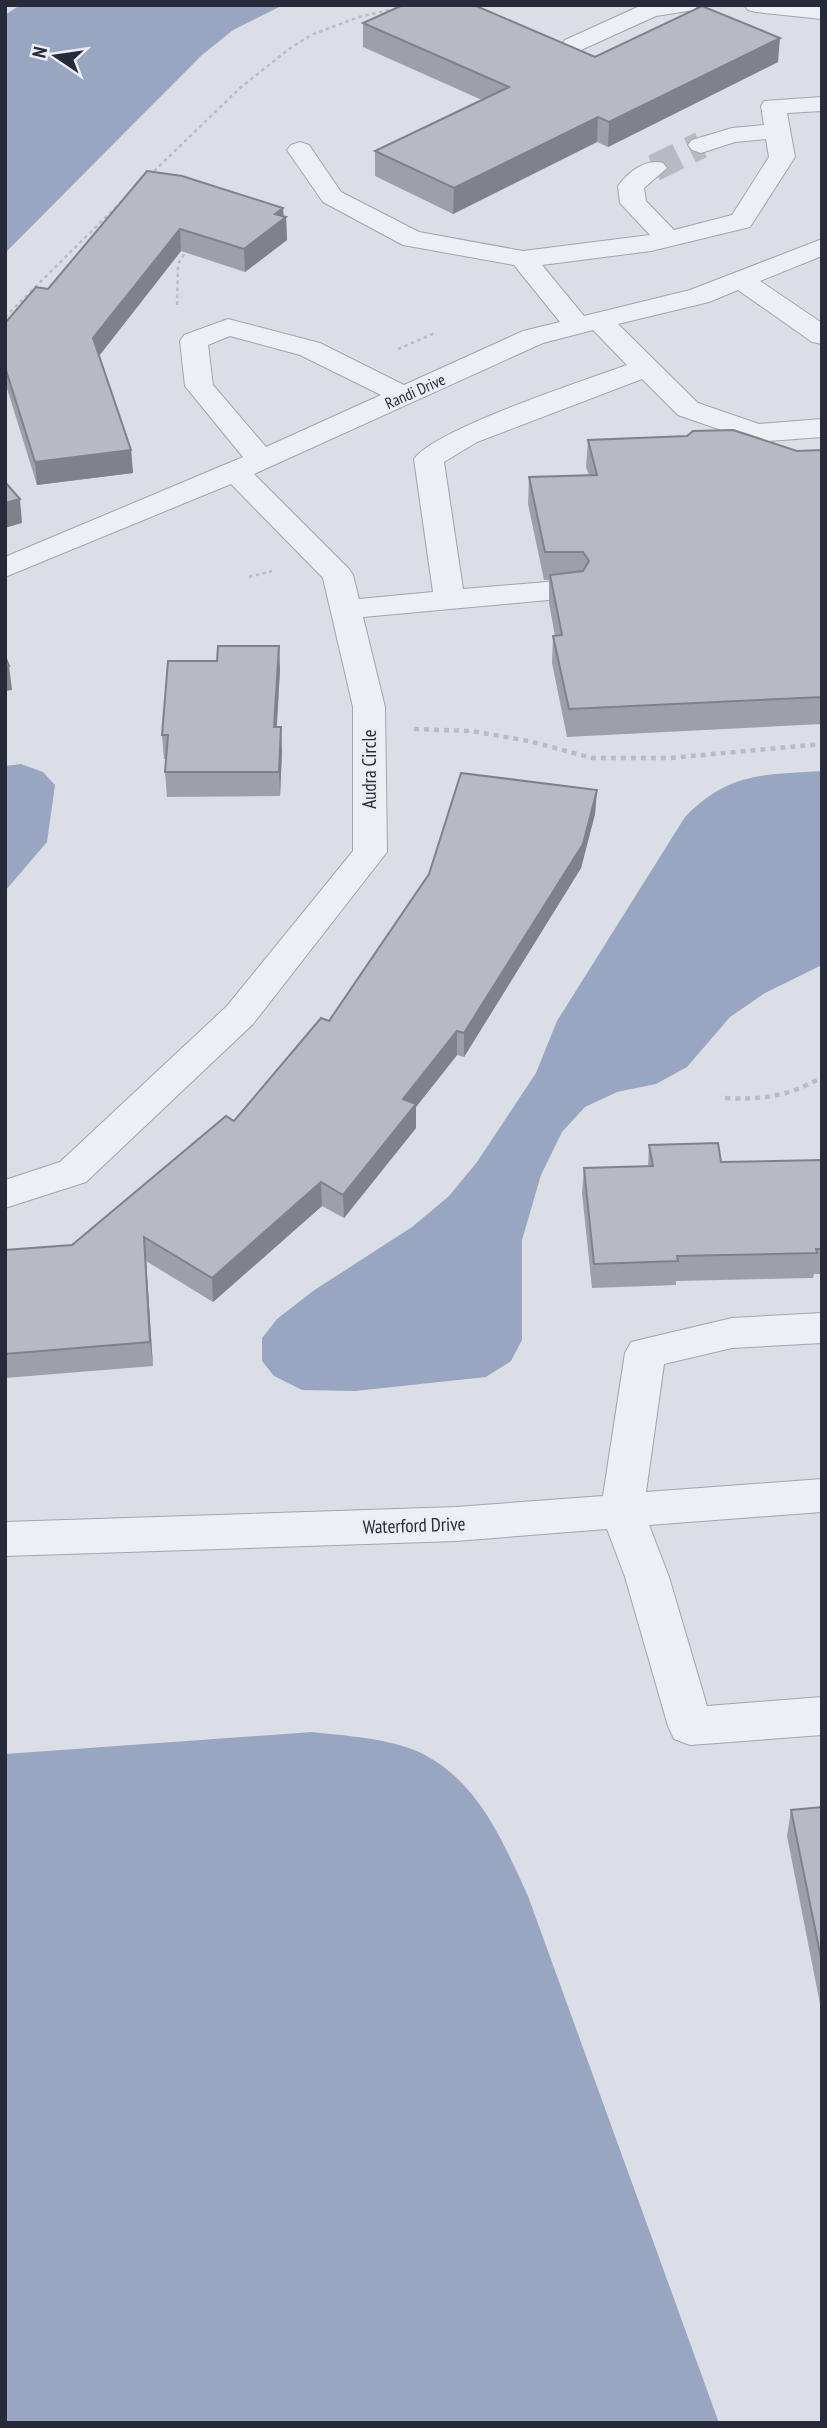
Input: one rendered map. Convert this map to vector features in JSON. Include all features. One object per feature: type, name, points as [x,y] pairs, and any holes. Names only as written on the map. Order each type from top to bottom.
[{"type":"street","points":[[573,45],[651,10],[686,5]]},
{"type":"street","points":[[756,5],[822,12]]},
{"type":"street","points":[[300,150],[332,197],[412,239],[523,259],[668,239],[741,221],[782,156],[773,106],[822,104]]},
{"type":"street","points":[[701,145],[732,135],[777,131]]},
{"type":"street","points":[[654,168],[631,186],[633,203],[668,239]]},
{"type":"street","name":"Randi Drive","points":[[248,466],[533,337],[699,296],[822,247]]},
{"type":"street","points":[[523,259],[588,324],[647,367],[688,409],[757,433],[822,428]]},
{"type":"street","points":[[742,281],[822,336]]},
{"type":"street","name":"Audra Circle","points":[[5,1194],[73,1172],[230,1024],[370,852],[369,707],[338,575],[248,466],[199,386],[194,341],[228,327],[310,349],[405,396]]},
{"type":"street","points":[[449,600],[429,459],[467,436],[647,367]]},
{"type":"street","points":[[5,568],[248,466]]},
{"type":"street","points":[[346,610],[570,589]]},
{"type":"street","points":[[822,1328],[732,1333],[645,1353],[622,1511],[647,1577],[690,1726],[822,1716]]},
{"type":"street","name":"Waterford Drive","points":[[5,1539],[456,1524],[822,1494]]},
{"type":"path","points":[[146,178],[240,88],[289,49],[311,35],[359,17],[399,8]]},
{"type":"path","points":[[5,317],[127,196]]},
{"type":"path","points":[[177,306],[178,264],[192,243]]},
{"type":"path","points":[[397,349],[435,333]]},
{"type":"path","points":[[403,728],[471,731],[529,741],[592,758],[670,758],[822,744]]},
{"type":"path","points":[[724,1098],[763,1100],[795,1095],[822,1077]]},
{"type":"water","points":[[20,5],[283,5],[233,30],[202,55],[5,253],[5,15]]},
{"type":"water","points":[[21,764],[43,772],[55,785],[47,842],[5,891],[5,766]]},
{"type":"water","points":[[822,771],[822,965],[765,993],[730,1017],[687,1067],[656,1084],[617,1092],[585,1107],[562,1132],[541,1175],[522,1240],[522,1340],[511,1361],[486,1377],[355,1391],[302,1390],[274,1376],[262,1361],[262,1338],[277,1319],[313,1291],[412,1227],[449,1196],[477,1162],[536,1073],[557,1021],[685,817],[701,802],[732,784],[764,775]]},
{"type":"water","points":[[312,1732],[380,1741],[419,1752],[457,1778],[473,1795],[498,1833],[528,1896],[719,2423],[5,2423],[5,1754]]},
{"type":"building","points":[[403,5],[474,5],[595,57],[702,6],[780,38],[609,122],[598,117],[454,188],[375,151],[509,87],[363,23]]},
{"type":"building","points":[[147,171],[182,176],[283,208],[275,214],[286,217],[244,249],[180,229],[93,338],[131,450],[35,462],[5,367],[5,323],[36,287],[48,289]]},
{"type":"building","points":[[733,430],[797,451],[822,450],[822,697],[569,709],[553,636],[562,635],[550,575],[583,571],[589,561],[583,552],[545,552],[529,477],[597,475],[588,440],[687,436],[693,431]]},
{"type":"building","points":[[5,482],[20,499],[5,503]]},
{"type":"building","points":[[218,646],[279,646],[274,727],[281,727],[279,772],[165,772],[168,735],[162,735],[168,661],[217,661]]},
{"type":"building","points":[[461,773],[597,790],[583,844],[464,1033],[457,1031],[403,1099],[416,1104],[343,1195],[321,1182],[212,1278],[144,1237],[150,1342],[5,1354],[5,1250],[72,1245],[226,1116],[234,1121],[321,1018],[329,1021],[429,874]]},
{"type":"building","points":[[718,1143],[721,1162],[822,1160],[822,1249],[816,1249],[817,1253],[677,1256],[678,1261],[594,1264],[584,1168],[653,1166],[649,1145]]},
{"type":"building","points":[[822,1807],[822,1963],[791,1810]]},
{"type":"tunnel","points":[[654,168],[701,145]]}]
